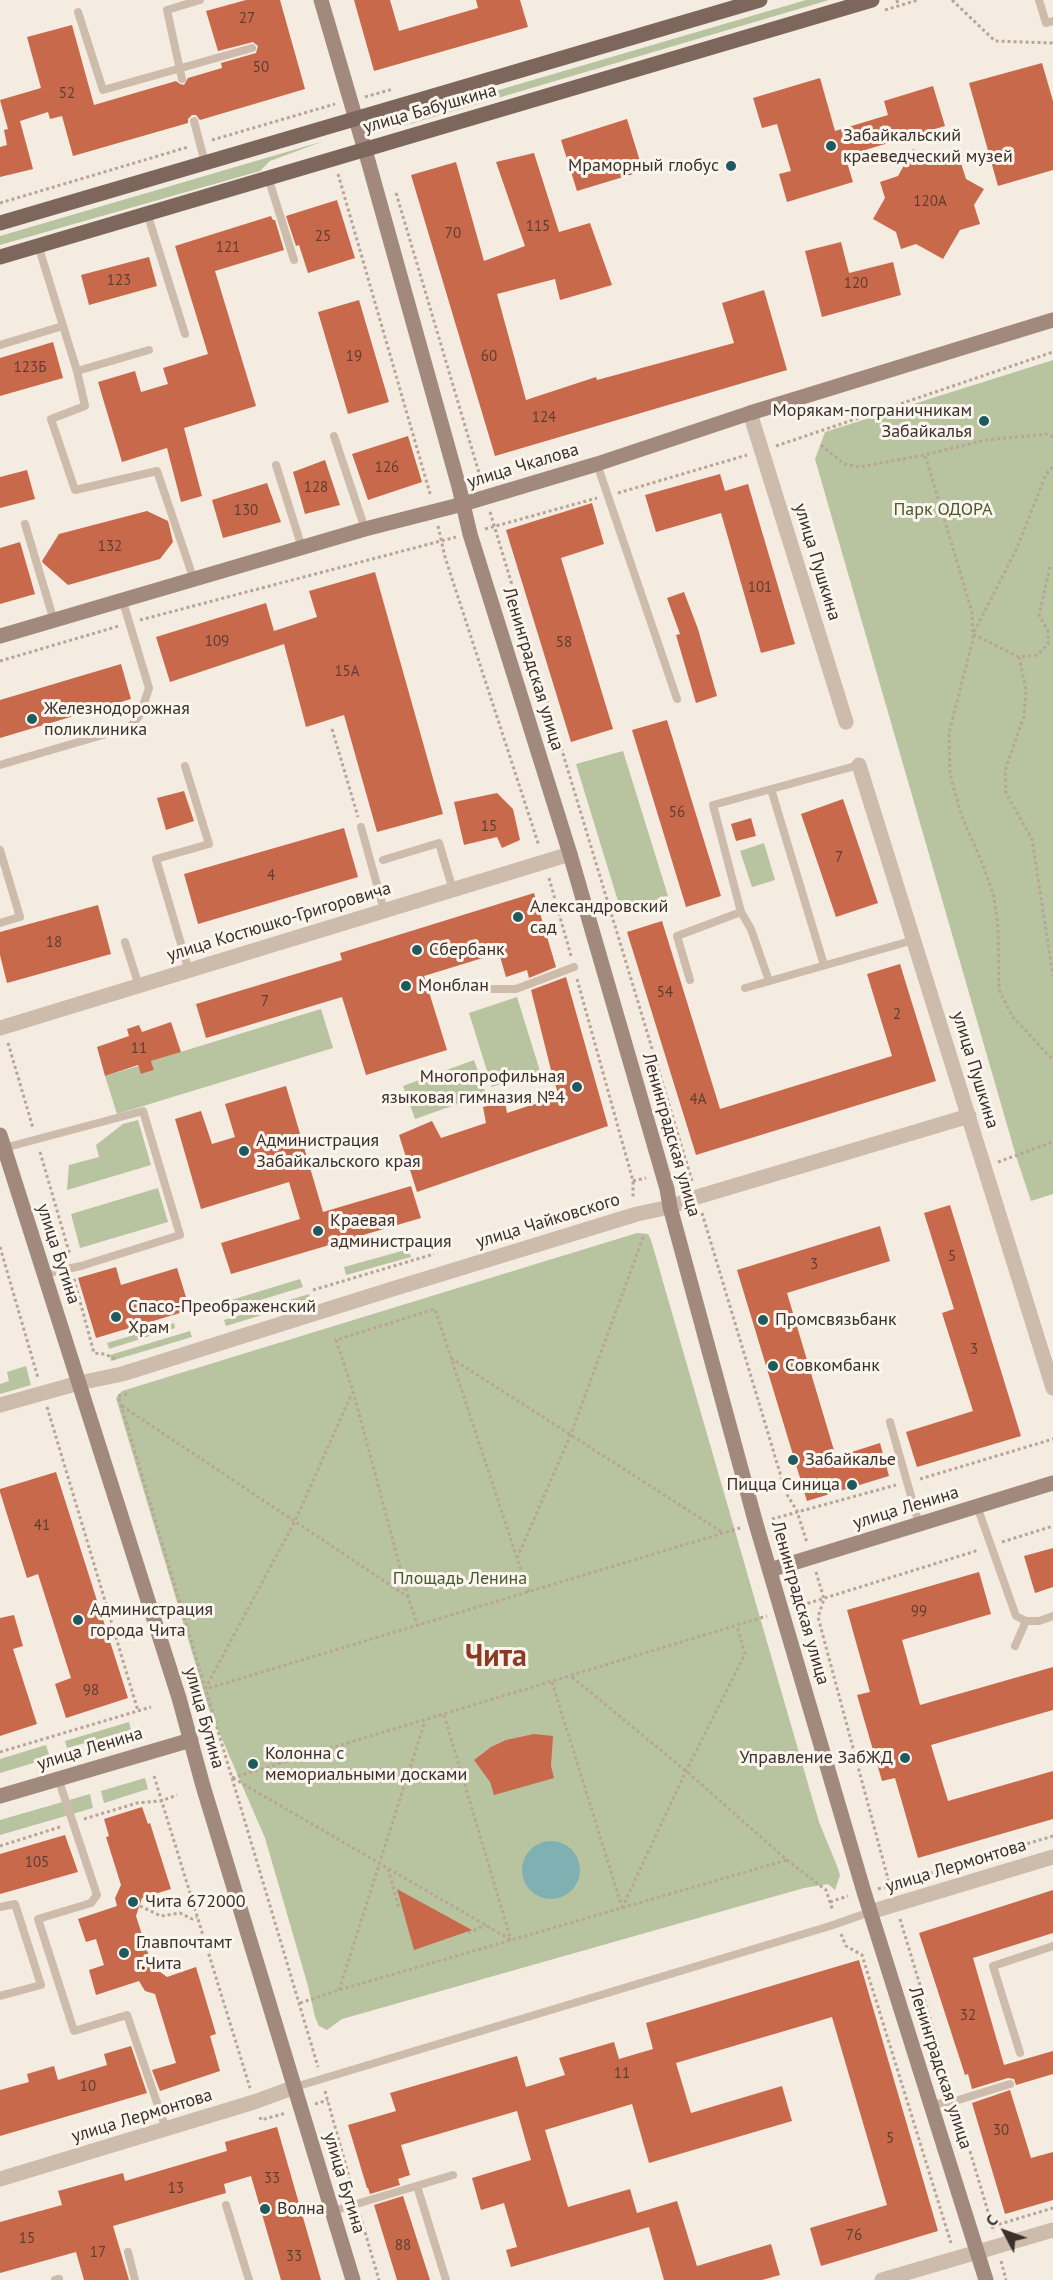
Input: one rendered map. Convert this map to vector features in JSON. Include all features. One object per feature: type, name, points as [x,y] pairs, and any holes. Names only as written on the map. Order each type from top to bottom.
[{"type":"main road","name":"Ленинградская улица","points":[[321,0],[470,534],[570,854],[667,1189],[756,1524],[870,1912],[986,2280]]},
{"type":"main road","name":"улица Бабушкина","points":[[0,224],[355,117],[760,0]]},
{"type":"main road","name":"улица Бабушкина","points":[[0,257],[872,0]]},
{"type":"main road","name":"улица Чкалова","points":[[0,636],[597,464],[750,413],[1053,320]]},
{"type":"main road","name":"улица Бутина","points":[[2,1141],[191,1740],[352,2280]]},
{"type":"main road","name":"улица Ленина","points":[[771,1570],[1053,1483]]},
{"type":"main road","name":"улица Ленина","points":[[0,1796],[191,1740]]},
{"type":"street","name":"улица Пушкина","points":[[750,413],[846,722]]},
{"type":"street","name":"улица Пушкина","points":[[859,765],[1053,1388]]},
{"type":"street","name":"улица Костюшко-Григоровича","points":[[2,1028],[570,854]]},
{"type":"street","name":"улица Чайковского","points":[[0,1405],[79,1383],[122,1374],[637,1214],[670,1207],[969,1116]]},
{"type":"street","name":"улица Лермонтова","points":[[870,1912],[1053,1857]]},
{"type":"street","name":"улица Лермонтова","points":[[0,2179],[254,2102],[295,2087]]},
{"type":"street","points":[[882,2280],[1053,2230]]},
{"type":"lane","points":[[182,80],[167,10],[200,0]]},
{"type":"lane","points":[[1039,0],[1046,22],[1053,21]]},
{"type":"lane","points":[[78,12],[103,90],[252,48]]},
{"type":"lane","points":[[194,121],[205,163]]},
{"type":"lane","points":[[268,177],[294,260]]},
{"type":"lane","points":[[147,213],[184,334]]},
{"type":"lane","points":[[38,245],[85,406],[51,419],[75,490],[157,471],[194,580]]},
{"type":"lane","points":[[0,345],[63,326]]},
{"type":"lane","points":[[76,371],[148,350]]},
{"type":"lane","points":[[334,436],[365,529]]},
{"type":"lane","points":[[597,464],[677,699]]},
{"type":"lane","points":[[276,465],[302,548]]},
{"type":"lane","points":[[25,524],[54,621]]},
{"type":"lane","points":[[0,765],[130,727],[140,715],[149,688],[123,602]]},
{"type":"lane","points":[[769,981],[751,929],[741,912],[713,805],[859,765]]},
{"type":"lane","points":[[185,766],[209,844],[156,859],[189,971]]},
{"type":"lane","points":[[771,789],[824,965]]},
{"type":"lane","points":[[361,827],[384,910]]},
{"type":"lane","points":[[383,860],[439,843],[453,890]]},
{"type":"lane","points":[[0,850],[20,917],[0,923]]},
{"type":"lane","points":[[690,980],[677,936],[741,912]]},
{"type":"lane","points":[[745,988],[914,940]]},
{"type":"lane","points":[[125,942],[139,986]]},
{"type":"lane","points":[[482,990],[516,989],[574,967]]},
{"type":"lane","points":[[2,1141],[37,1141],[143,1111],[180,1235],[44,1274]]},
{"type":"lane","points":[[890,1422],[919,1524]]},
{"type":"lane","points":[[977,1506],[1016,1616],[1026,1621],[1039,1621],[1053,1616]]},
{"type":"lane","points":[[1016,1646],[1026,1621]]},
{"type":"lane","points":[[58,1778],[97,1895],[91,1903],[38,1919],[74,2031],[127,2015],[166,2129]]},
{"type":"lane","points":[[0,1907],[15,1904],[41,1985],[0,1996]]},
{"type":"lane","points":[[295,2087],[870,1912]]},
{"type":"lane","points":[[1020,2053],[993,1966],[1053,1946]]},
{"type":"lane","points":[[931,2105],[955,2101],[1010,2084]]},
{"type":"lane","points":[[333,2211],[453,2175]]},
{"type":"lane","points":[[417,2186],[446,2280]]},
{"type":"lane","points":[[226,2205],[249,2280]]},
{"type":"lane","points":[[128,2253],[135,2280]]},
{"type":"path","points":[[897,0],[898,6]]},
{"type":"path","points":[[952,0],[995,41],[1052,42],[1053,45]]},
{"type":"path","points":[[321,108],[324,127]]},
{"type":"path","points":[[334,158],[435,512],[441,541],[541,851]]},
{"type":"path","points":[[0,661],[129,623],[607,496],[762,450],[1053,352]]},
{"type":"path","points":[[821,445],[844,464],[859,467],[925,455],[985,440],[1048,434],[1053,437]]},
{"type":"path","points":[[925,455],[972,612],[973,634],[949,733],[950,775],[962,817],[994,897],[998,927],[999,990],[1012,1016],[1053,1060]]},
{"type":"path","points":[[973,634],[1017,548],[1046,474],[1053,466]]},
{"type":"path","points":[[973,634],[1019,657],[1037,656],[1048,644],[1048,631],[1039,615],[1050,567]]},
{"type":"path","points":[[1019,657],[1026,690],[1024,716],[1005,771],[1006,793],[1032,839],[1053,976]]},
{"type":"path","points":[[332,729],[361,827]]},
{"type":"path","points":[[548,876],[633,1181],[633,1201]]},
{"type":"path","points":[[2,1028],[74,1267],[73,1275],[94,1353],[105,1354],[119,1360]]},
{"type":"path","points":[[1016,1156],[1053,1142]]},
{"type":"path","points":[[518,1558],[571,1434],[644,1235]]},
{"type":"path","points":[[0,1247],[138,1711]]},
{"type":"path","points":[[313,1290],[434,1254]]},
{"type":"path","points":[[418,1626],[408,1597],[353,1391],[336,1340],[435,1309],[529,1592]]},
{"type":"path","points":[[451,1358],[722,1532]]},
{"type":"path","points":[[207,1689],[295,1521],[353,1391]]},
{"type":"path","points":[[127,1394],[118,1396],[300,2003],[379,2280]]},
{"type":"path","points":[[121,1405],[408,1597]]},
{"type":"path","points":[[207,1689],[722,1532],[907,1483],[1053,1439]]},
{"type":"path","points":[[232,1778],[737,1626],[1053,1526]]},
{"type":"path","points":[[622,1908],[686,1770],[745,1654],[737,1626]]},
{"type":"path","points":[[572,1676],[686,1770],[787,1860],[826,1890],[846,1946],[862,1955],[955,2258]]},
{"type":"path","points":[[552,1682],[622,1908]]},
{"type":"path","points":[[0,1752],[151,1707]]},
{"type":"path","points":[[444,1715],[511,1940]]},
{"type":"path","points":[[339,1990],[425,1721]]},
{"type":"path","points":[[154,1776],[261,2120]]},
{"type":"path","points":[[232,1778],[511,1940]]},
{"type":"path","points":[[0,1846],[137,1803],[161,1801],[177,1795]]},
{"type":"path","points":[[830,1902],[1053,1836]]},
{"type":"path","points":[[300,2003],[787,1860]]},
{"type":"path","points":[[387,1868],[399,1908]]},
{"type":"path","points":[[140,1906],[161,1916],[180,1913],[192,1919],[198,1917]]},
{"type":"path","points":[[468,1933],[486,1925]]},
{"type":"path","points":[[993,2226],[1053,2208]]},
{"type":"green space","points":[[806,0],[829,0],[393,129],[441,113],[458,102]]},
{"type":"green space","points":[[324,141],[270,161],[260,171],[0,245],[0,236]]},
{"type":"green space","name":"Парк ОДОРА","points":[[1053,360],[1053,1194],[1031,1201],[1016,1156],[815,459],[825,432]]},
{"type":"green space","points":[[623,751],[668,896],[621,911],[576,764]]},
{"type":"green space","points":[[764,843],[775,880],[752,887],[740,851]]},
{"type":"green space","points":[[517,997],[540,1071],[492,1087],[469,1013]]},
{"type":"green space","points":[[321,1009],[333,1048],[117,1114],[105,1076],[138,1066],[142,1074],[154,1070],[151,1061]]},
{"type":"green space","points":[[474,1060],[486,1094],[415,1119],[403,1086]]},
{"type":"green space","points":[[138,1120],[151,1165],[67,1190],[69,1165],[99,1157],[96,1145],[123,1124]]},
{"type":"green space","points":[[158,1188],[168,1222],[80,1248],[71,1214]]},
{"type":"green space","name":"Площадь Ленина","points":[[637,1233],[648,1234],[651,1240],[819,1822],[840,1875],[835,1890],[828,1884],[804,1888],[342,2019],[327,2030],[319,2026],[315,2017],[265,1838],[209,1709],[116,1398],[122,1391]]},
{"type":"green space","points":[[409,1249],[411,1257],[346,1275],[344,1267]]},
{"type":"green space","points":[[300,1279],[303,1287],[221,1312],[218,1304]]},
{"type":"green space","points":[[309,1294],[311,1300],[226,1326],[224,1320]]},
{"type":"green space","points":[[174,1323],[175,1328],[109,1349],[107,1343]]},
{"type":"green space","points":[[190,1331],[192,1337],[111,1361],[110,1355]]},
{"type":"green space","points":[[26,1366],[31,1385],[0,1394],[0,1384],[9,1381],[7,1372]]},
{"type":"green space","points":[[129,1722],[131,1730],[67,1748],[65,1741]]},
{"type":"green space","points":[[46,1745],[50,1758],[0,1773],[0,1759]]},
{"type":"green space","points":[[145,1778],[148,1789],[104,1803],[101,1791]]},
{"type":"green space","points":[[90,1794],[93,1808],[0,1835],[0,1820]]},
{"type":"water","points":[[545,1841],[557,1841],[572,1849],[580,1864],[580,1876],[572,1891],[557,1899],[545,1899],[530,1891],[522,1876],[522,1864],[530,1849]]},
{"type":"building","points":[[246,0],[280,0],[305,89],[200,120],[196,115],[192,115],[188,123],[73,156],[62,116],[50,119],[48,112],[20,121],[33,169],[0,177],[0,147],[7,145],[4,130],[8,129],[0,100],[41,88],[27,37],[72,25],[94,105],[176,81],[184,85],[188,78],[222,68],[221,63],[256,53],[258,46],[253,42],[218,51],[206,11]]},
{"type":"building","points":[[354,0],[390,0],[399,31],[478,8],[476,0],[520,0],[528,27],[374,71]]},
{"type":"building","points":[[1042,63],[1053,101],[1053,170],[998,186],[969,83]]},
{"type":"building","name":"Забайкальский краеведческий музей","points":[[820,78],[835,131],[888,115],[884,101],[933,86],[945,126],[845,156],[853,182],[787,202],[779,174],[791,171],[777,124],[762,128],[753,98]]},
{"type":"building","points":[[627,119],[643,171],[577,191],[561,140]]},
{"type":"building","points":[[913,149],[938,163],[959,157],[966,179],[984,189],[974,205],[980,224],[960,230],[943,259],[916,244],[901,249],[896,232],[873,219],[885,198],[880,182],[898,176]]},
{"type":"building","points":[[534,153],[559,232],[590,223],[612,285],[560,300],[555,279],[497,294],[526,400],[596,377],[597,380],[734,343],[722,303],[764,290],[787,370],[495,456],[411,175],[456,162],[484,261],[525,246],[496,162]]},
{"type":"building","points":[[337,200],[355,258],[308,273],[286,216]]},
{"type":"building","points":[[271,216],[275,220],[284,250],[215,271],[256,406],[184,428],[202,496],[181,502],[167,448],[122,462],[98,382],[135,371],[141,392],[168,384],[163,368],[208,354],[175,246]]},
{"type":"building","points":[[841,242],[849,273],[893,262],[901,295],[822,317],[805,251]]},
{"type":"building","points":[[149,257],[157,286],[89,305],[81,275]]},
{"type":"building","points":[[359,300],[389,402],[348,414],[318,312]]},
{"type":"building","points":[[53,342],[63,378],[0,396],[0,358]]},
{"type":"building","points":[[408,436],[422,482],[368,500],[352,454]]},
{"type":"building","points":[[325,460],[340,505],[305,514],[293,472]]},
{"type":"building","points":[[27,470],[35,499],[0,508],[0,477]]},
{"type":"building","points":[[720,474],[725,491],[748,484],[795,644],[761,653],[721,513],[656,532],[645,495]]},
{"type":"building","points":[[267,483],[281,522],[223,538],[212,500]]},
{"type":"building","points":[[592,503],[604,544],[561,558],[613,729],[571,742],[506,530]]},
{"type":"building","points":[[147,511],[168,521],[173,542],[160,559],[68,585],[42,561],[59,534]]},
{"type":"building","points":[[20,542],[35,594],[0,604],[0,548]]},
{"type":"building","points":[[375,572],[443,814],[377,832],[344,715],[306,727],[284,644],[170,682],[156,637],[266,603],[274,631],[317,617],[309,591]]},
{"type":"building","points":[[684,592],[698,629],[717,696],[696,703],[676,635],[680,634],[667,598]]},
{"type":"building","name":"Железнодорожная поликлиника","points":[[121,664],[131,699],[0,738],[0,700]]},
{"type":"building","points":[[667,720],[721,896],[686,907],[632,730]]},
{"type":"building","points":[[184,791],[194,821],[166,830],[157,798]]},
{"type":"building","points":[[497,793],[513,809],[520,840],[502,848],[497,837],[464,845],[454,802]]},
{"type":"building","points":[[843,799],[878,903],[836,917],[801,814]]},
{"type":"building","points":[[751,818],[756,836],[736,841],[731,824]]},
{"type":"building","points":[[344,828],[358,877],[198,924],[184,874]]},
{"type":"building","name":"Монблан","points":[[534,893],[556,967],[529,978],[527,970],[506,977],[499,953],[424,976],[447,1050],[366,1075],[342,997],[206,1038],[196,1004],[342,960],[340,953]]},
{"type":"building","points":[[98,905],[111,954],[7,983],[0,955],[0,932]]},
{"type":"building","points":[[662,921],[720,1109],[892,1056],[867,974],[900,964],[936,1081],[696,1155],[627,932]]},
{"type":"building","name":"Многопрофильная языковая гимназия №4","points":[[566,977],[608,1126],[417,1192],[399,1135],[432,1121],[441,1138],[486,1123],[483,1107],[505,1102],[507,1113],[559,1096],[531,990]]},
{"type":"building","points":[[171,1022],[181,1052],[151,1061],[154,1070],[141,1074],[138,1065],[105,1076],[97,1047],[129,1036],[127,1029],[139,1025],[142,1032]]},
{"type":"building","name":"Администрация Забайкальского края","points":[[286,1086],[323,1212],[411,1186],[421,1218],[231,1274],[221,1243],[300,1219],[289,1182],[201,1209],[175,1119],[201,1111],[212,1144],[235,1137],[225,1104]]},
{"type":"building","points":[[950,1205],[1021,1436],[917,1467],[906,1432],[973,1411],[942,1313],[954,1309],[924,1213]]},
{"type":"building","points":[[880,1226],[890,1261],[787,1293],[836,1457],[880,1443],[889,1476],[807,1501],[737,1270]]},
{"type":"building","name":"Спасо-Преображенский Храм","points":[[116,1267],[121,1285],[177,1268],[190,1310],[96,1338],[78,1278]]},
{"type":"building","points":[[56,1472],[128,1698],[66,1718],[55,1684],[71,1678],[38,1574],[27,1578],[0,1492],[0,1489]]},
{"type":"building","points":[[1053,1548],[1053,1587],[1035,1593],[1024,1556]]},
{"type":"building","name":"Управление ЗабЖД","points":[[979,1572],[991,1614],[902,1640],[920,1705],[1053,1667],[1053,1710],[931,1745],[948,1801],[1053,1771],[1053,1819],[918,1858],[895,1778],[882,1781],[857,1695],[870,1692],[847,1610]]},
{"type":"building","points":[[14,1615],[23,1646],[13,1649],[37,1724],[0,1736],[0,1618]]},
{"type":"building","points":[[534,1734],[553,1736],[551,1766],[554,1778],[494,1795],[490,1782],[474,1760],[491,1747],[506,1740]]},
{"type":"building","name":"Главпочтамт г.Чита","points":[[142,1807],[148,1824],[150,1823],[171,1889],[142,1898],[136,1916],[152,1966],[167,1977],[196,1967],[216,2034],[210,2036],[220,2071],[160,2091],[152,2070],[176,2063],[155,1994],[145,1991],[139,1981],[96,1995],[89,1970],[104,1965],[96,1939],[86,1942],[78,1919],[117,1906],[115,1898],[121,1885],[106,1837],[109,1836],[104,1819]]},
{"type":"building","points":[[65,1835],[78,1872],[0,1894],[0,1854]]},
{"type":"building","points":[[397,1889],[472,1930],[414,1950]]},
{"type":"building","points":[[1053,1890],[1053,1933],[973,1958],[1004,2065],[1053,2051],[1053,2074],[1016,2085],[1014,2079],[1008,2078],[972,2089],[968,2074],[965,2075],[919,1933]]},
{"type":"building","points":[[859,1960],[938,2231],[821,2266],[810,2228],[887,2205],[832,2017],[676,2063],[691,2113],[782,2086],[792,2121],[649,2163],[632,2104],[545,2130],[568,2207],[630,2189],[637,2213],[677,2201],[697,2266],[771,2244],[780,2275],[762,2280],[664,2280],[649,2227],[511,2267],[506,2250],[517,2247],[504,2203],[481,2210],[472,2178],[531,2160],[517,2111],[401,2145],[410,2175],[398,2179],[400,2185],[370,2194],[367,2188],[348,2125],[396,2111],[390,2093],[517,2056],[526,2087],[565,2075],[559,2058],[614,2042],[619,2059],[653,2049],[646,2023]]},
{"type":"building","points":[[131,2046],[147,2093],[0,2136],[0,2090],[29,2082],[27,2074],[54,2066],[58,2080],[107,2065],[104,2054]]},
{"type":"building","points":[[1010,2090],[1031,2158],[1053,2152],[1053,2200],[1005,2214],[972,2103]]},
{"type":"building","points":[[277,2127],[321,2280],[281,2280],[251,2176],[224,2184],[226,2193],[113,2226],[129,2280],[84,2280],[76,2252],[0,2273],[0,2222],[62,2205],[58,2191],[123,2173],[125,2181],[227,2151],[225,2142]]},
{"type":"building","points":[[403,2196],[430,2280],[397,2280],[374,2205]]},
{"type":"place","name":"Забайкальский краеведческий музей","points":[[831,146]]},
{"type":"place","name":"Мраморный глобус","points":[[731,166]]},
{"type":"place","name":"Морякам-пограничникам Забайкалья","points":[[984,421]]},
{"type":"place","name":"Железнодорожная поликлиника","points":[[32,719]]},
{"type":"place","name":"Александровский сад","points":[[518,917]]},
{"type":"place","name":"Сбербанк","points":[[417,950]]},
{"type":"place","name":"Монблан","points":[[406,986]]},
{"type":"place","name":"Многопрофильная языковая гимназия №4","points":[[577,1087]]},
{"type":"place","name":"Администрация Забайкальского края","points":[[244,1151]]},
{"type":"place","name":"Краевая администрация","points":[[318,1231]]},
{"type":"place","name":"Спасо-Преображенский Храм","points":[[116,1317]]},
{"type":"place","name":"Промсвязьбанк","points":[[763,1320]]},
{"type":"place","name":"Совкомбанк","points":[[773,1366]]},
{"type":"place","name":"Забайкалье","points":[[793,1460]]},
{"type":"place","name":"Пицца Синица","points":[[852,1485]]},
{"type":"place","name":"Администрация города Чита","points":[[78,1620]]},
{"type":"place","name":"Управление ЗабЖД","points":[[905,1758]]},
{"type":"place","name":"Колонна с мемориальными досками","points":[[253,1764]]},
{"type":"place","name":"Чита 672000","points":[[133,1902]]},
{"type":"place","name":"Главпочтамт г.Чита","points":[[124,1953]]},
{"type":"place","name":"Волна","points":[[265,2209]]},
{"type":"district","name":"Чита","points":[[496,1657]]}]
